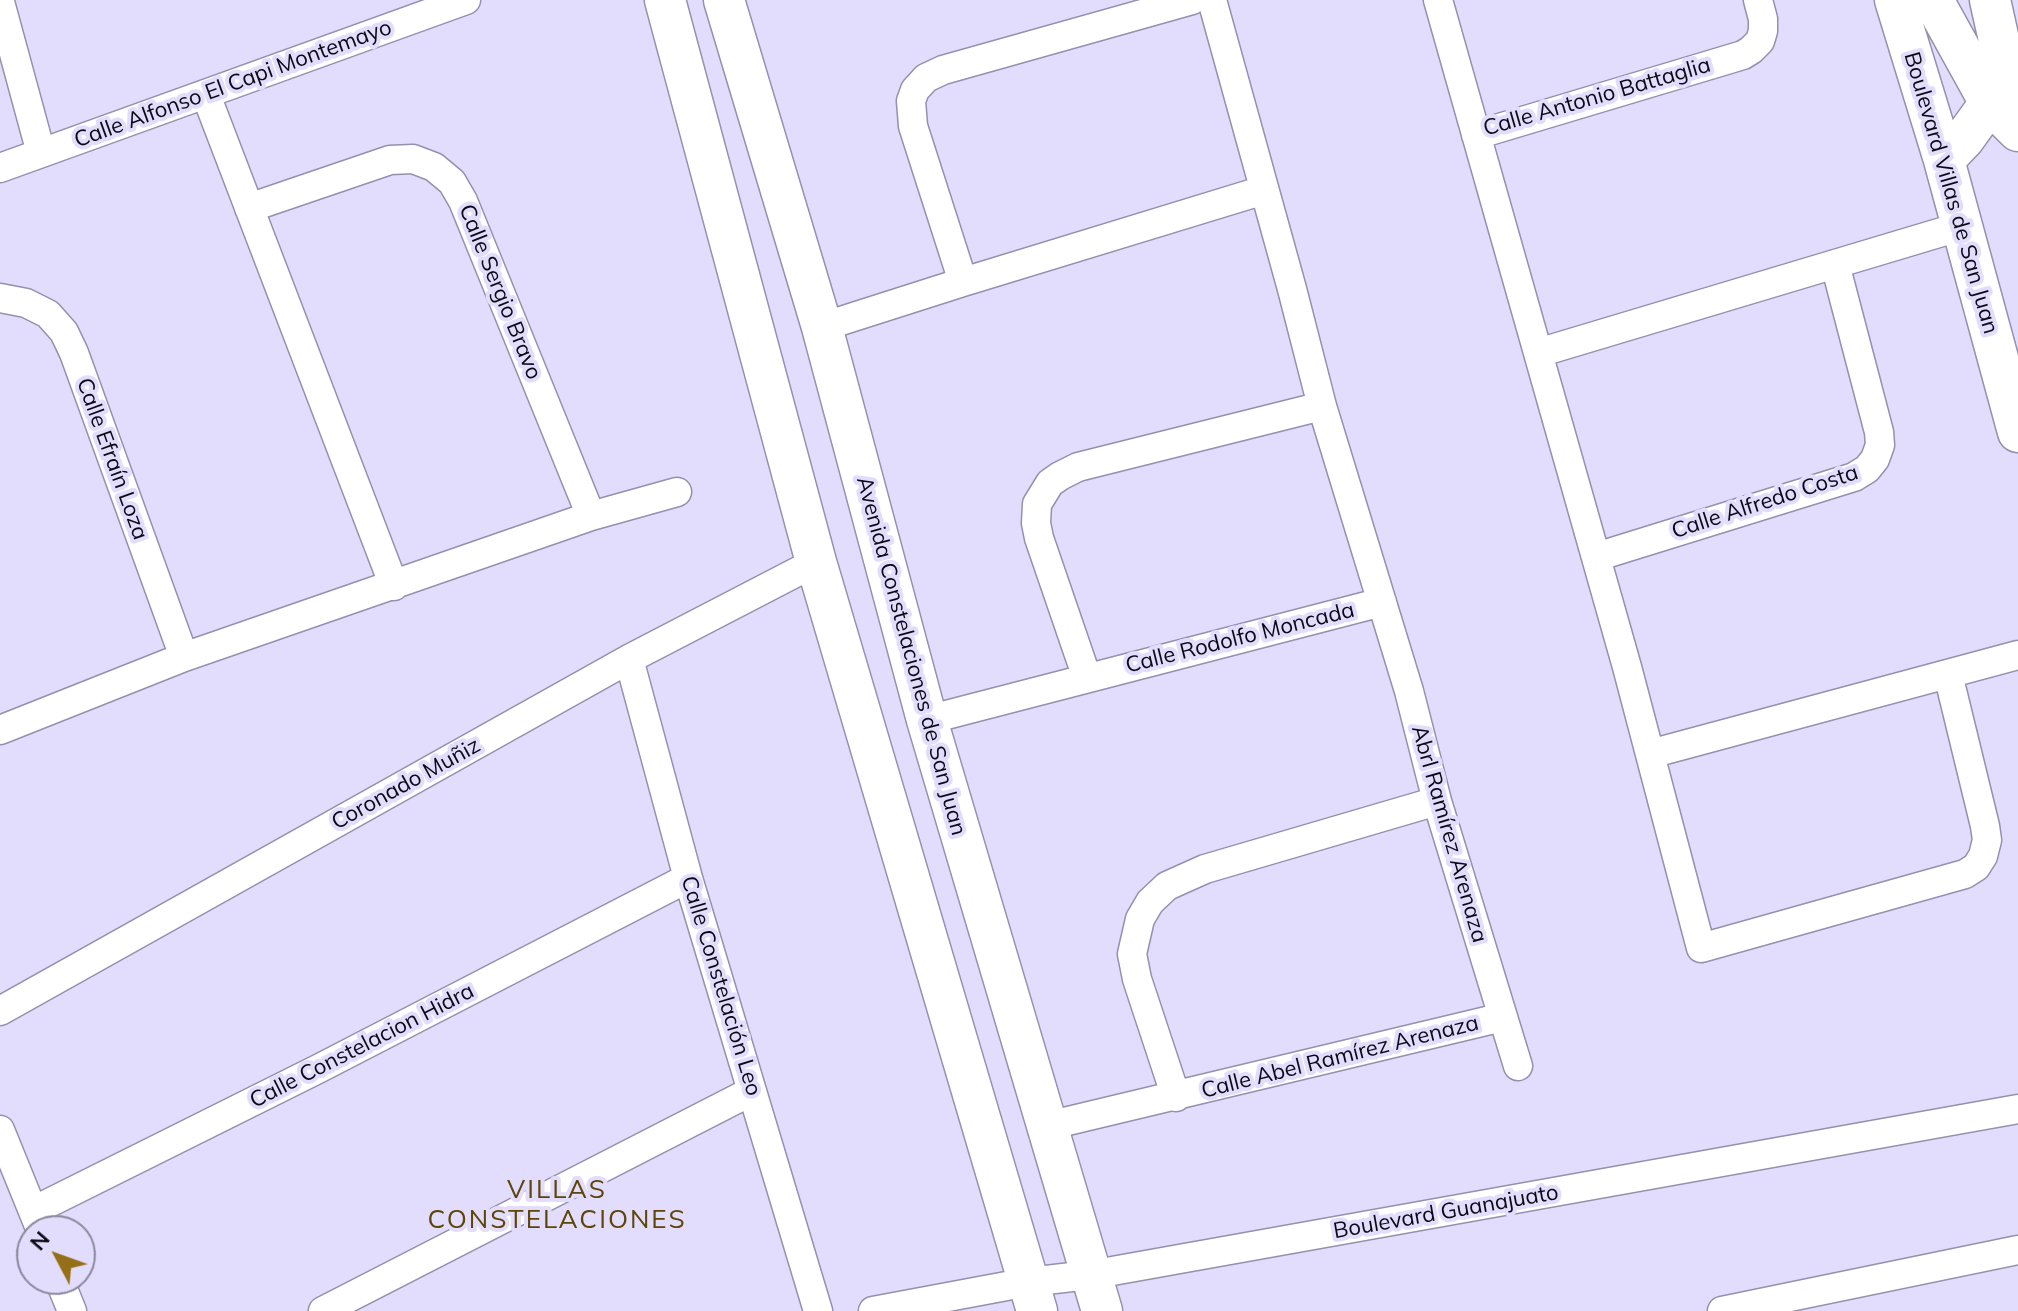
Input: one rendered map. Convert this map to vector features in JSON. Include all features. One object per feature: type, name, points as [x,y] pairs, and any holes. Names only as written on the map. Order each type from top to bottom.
[{"type":"street","name":"Calle Alfonso El Capi Montemayo","points":[[0,168],[206,95],[436,5],[466,0]]},
{"type":"street","points":[[665,0],[816,562],[1033,1297]]},
{"type":"street","name":"Avenida Constelaciones de San Juan","points":[[724,0],[822,327],[927,720],[1096,1293]]},
{"type":"street","points":[[963,282],[913,126],[911,101],[915,90],[926,78],[943,70],[1192,0]]},
{"type":"street","name":"Calle Rodolfo Moncada","points":[[927,720],[1382,602],[1322,406],[1212,0]]},
{"type":"street","name":"Calle Antonio Battaglia","points":[[1438,0],[1476,135],[1743,55],[1760,41],[1763,31],[1758,0]]},
{"type":"street","name":"Boulevard Villas de San Juan","points":[[1895,0],[1944,160],[2018,432]]},
{"type":"street","points":[[1933,0],[2008,91]]},
{"type":"street","points":[[1990,0],[2018,131]]},
{"type":"street","points":[[0,2],[7,53],[41,153]]},
{"type":"street","points":[[1944,160],[2008,91]]},
{"type":"street","points":[[206,95],[394,586]]},
{"type":"street","points":[[1476,135],[1596,557],[1701,948],[1965,874],[1976,867],[1987,840],[1985,826],[1948,674]]},
{"type":"street","name":"Calle Sergio Bravo","points":[[249,208],[390,160],[413,159],[434,167],[452,182],[463,201],[591,516]]},
{"type":"street","points":[[822,327],[1264,190]]},
{"type":"street","points":[[1538,353],[1962,226]]},
{"type":"street","name":"Calle Alfredo Costa","points":[[1596,557],[1854,477],[1867,469],[1880,445],[1879,432],[1835,264]]},
{"type":"street","name":"Calle Efraín Loza","points":[[0,298],[26,303],[48,314],[64,332],[184,657]]},
{"type":"street","points":[[1087,678],[1036,523],[1037,504],[1050,483],[1078,467],[1322,406]]},
{"type":"street","points":[[0,730],[184,657],[591,516],[677,492]]},
{"type":"street","name":"Coronado Muñiz","points":[[0,1011],[629,659],[816,562]]},
{"type":"street","name":"Abrl Ramírez Arenaza","points":[[1382,602],[1437,801],[1518,1066]]},
{"type":"street","points":[[1650,754],[2018,655]]},
{"type":"street","name":"Calle Constelación Leo","points":[[629,659],[688,878],[818,1311]]},
{"type":"street","name":"Calle Abel Ramírez Arenaza","points":[[1176,1097],[1137,979],[1132,954],[1140,919],[1150,902],[1167,886],[1205,869],[1437,801]]},
{"type":"street","name":"Calle Constelacion Hidra","points":[[48,1215],[318,1069],[688,878]]},
{"type":"street","name":"Calle Abel Ramírez Arenaza","points":[[1047,1126],[1503,1017]]},
{"type":"street","points":[[323,1311],[752,1091]]},
{"type":"street","name":"Boulevard Guanajuato","points":[[873,1311],[1096,1293],[2018,1109]]},
{"type":"street","points":[[0,1130],[35,1215]]},
{"type":"street","points":[[1722,1311],[2018,1250]]},
{"type":"district","name":"VILLAS CONSTELACIONES","points":[[557,1205]]}]
